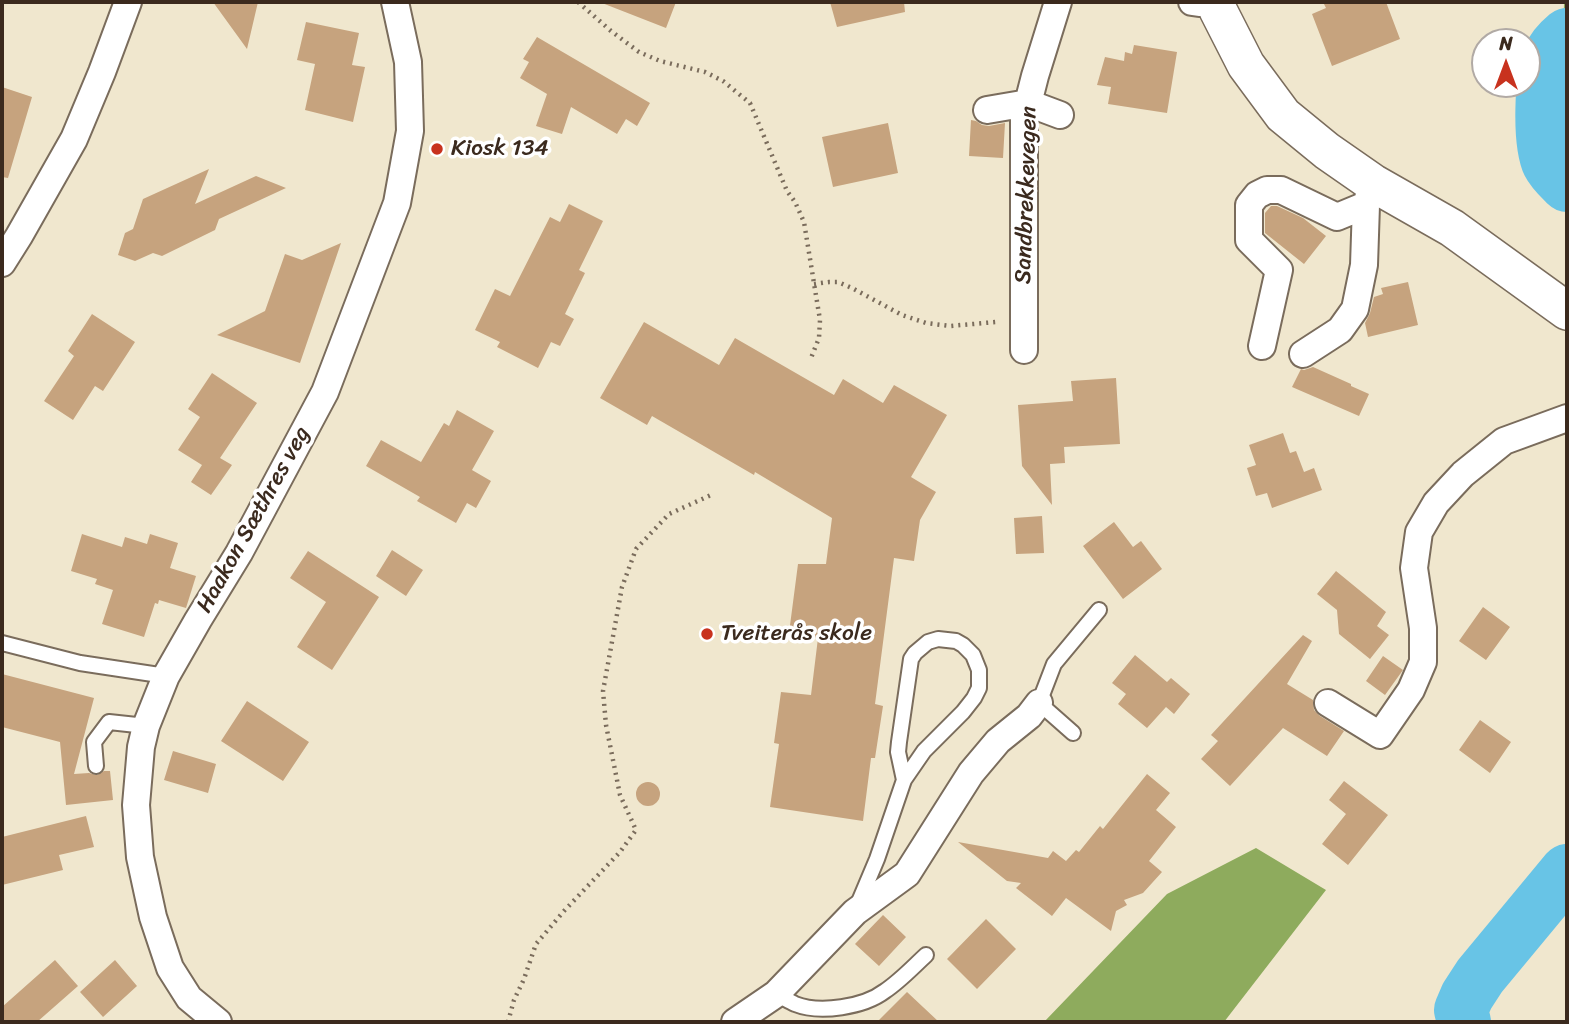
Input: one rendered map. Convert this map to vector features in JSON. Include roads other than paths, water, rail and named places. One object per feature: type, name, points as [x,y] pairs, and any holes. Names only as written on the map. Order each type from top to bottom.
[{"type":"street","points":[[2,263],[74,139],[128,2]]},
{"type":"street","name":"Haakon Sæthres veg","points":[[218,1022],[189,998],[170,968],[153,917],[139,857],[136,805],[141,747],[146,726],[166,676],[239,553],[325,392],[397,203],[410,131],[408,62],[395,2]]},
{"type":"street","name":"Sandbrekkevegen","points":[[1024,350],[1024,119],[1058,2]]},
{"type":"street","points":[[1192,2],[1204,2]]},
{"type":"street","points":[[1216,2],[1246,65],[1283,115],[1327,151],[1369,194],[1452,228],[1567,311]]},
{"type":"street","points":[[987,110],[1028,103],[1060,115]]},
{"type":"street","points":[[1262,346],[1279,270],[1249,240],[1249,205],[1257,195],[1267,190],[1281,190],[1337,217],[1369,194]]},
{"type":"street","points":[[1303,354],[1340,330],[1356,309],[1364,265],[1369,194]]},
{"type":"street","points":[[1328,702],[1380,735],[1411,690],[1423,662],[1423,628],[1414,568],[1419,532],[1436,503],[1463,474],[1504,441],[1567,418]]},
{"type":"street","points":[[735,1022],[776,993],[855,912],[907,874],[971,773],[998,741],[1028,716],[1039,702]]},
{"type":"lane","points":[[1073,733],[1039,702],[1054,664],[1099,610]]},
{"type":"lane","points":[[855,912],[877,859],[904,780],[924,751],[963,712],[979,688],[979,670],[973,655],[956,641],[938,639],[928,642],[920,647],[911,659],[898,752],[904,780]]},
{"type":"lane","points":[[2,643],[80,663],[166,676]]},
{"type":"lane","points":[[96,766],[94,742],[109,722],[146,726]]},
{"type":"lane","points":[[776,993],[794,1004],[816,1008],[829,1009],[866,1001],[884,992],[926,955]]},
{"type":"waterway","points":[[1567,35],[1550,56],[1542,110],[1549,164],[1567,185]]},
{"type":"waterway","points":[[1464,1022],[1461,1010],[1480,976],[1567,871]]},
{"type":"place","name":"Kiosk 134","points":[[437,149]]},
{"type":"place","name":"Tveiterås skole","points":[[707,634]]}]
